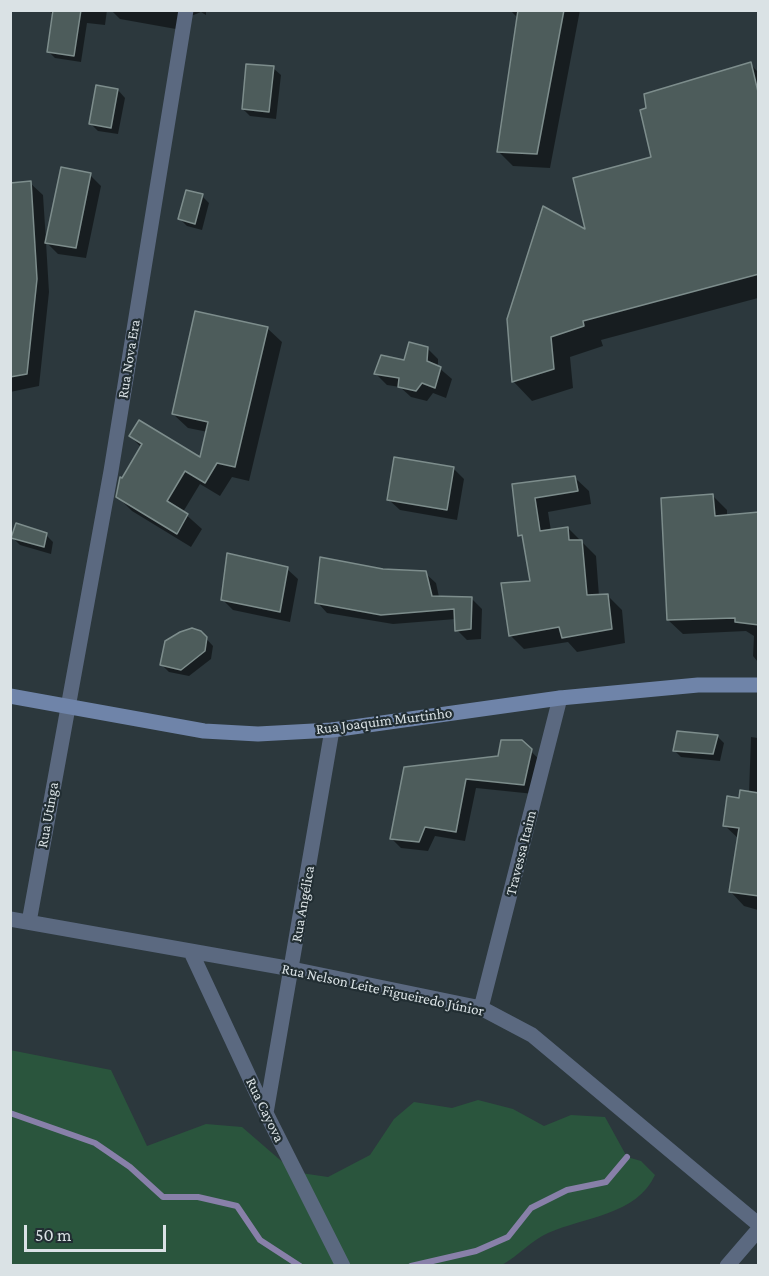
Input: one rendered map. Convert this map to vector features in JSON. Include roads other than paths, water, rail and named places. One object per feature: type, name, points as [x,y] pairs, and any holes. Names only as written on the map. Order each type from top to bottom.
[{"type":"main road","name":"Rua Joaquim Murtinho","points":[[10,696],[66,708],[204,731],[258,734],[332,730],[560,698],[698,684],[759,685]]},
{"type":"street","name":"Rua Nova Era","points":[[66,708],[111,471],[186,10]]},
{"type":"street","name":"Travessa Itaim","points":[[481,1008],[560,698]]},
{"type":"street","name":"Rua Utinga","points":[[29,922],[66,708]]},
{"type":"street","name":"Rua Angélica","points":[[266,1113],[332,730]]},
{"type":"street","name":"Rua Nelson Leite Figueiredo Júnior","points":[[10,919],[292,969],[481,1008],[532,1035],[759,1224]]},
{"type":"street","name":"Rua Cayova","points":[[191,952],[266,1113],[343,1266]]},
{"type":"street","points":[[727,1266],[759,1230]]},
{"type":"waterway","points":[[10,1113],[95,1143],[130,1167],[163,1197],[198,1197],[237,1206],[260,1240],[300,1266]]},
{"type":"waterway","points":[[411,1266],[476,1251],[508,1237],[531,1208],[567,1190],[606,1182],[627,1157]]}]
